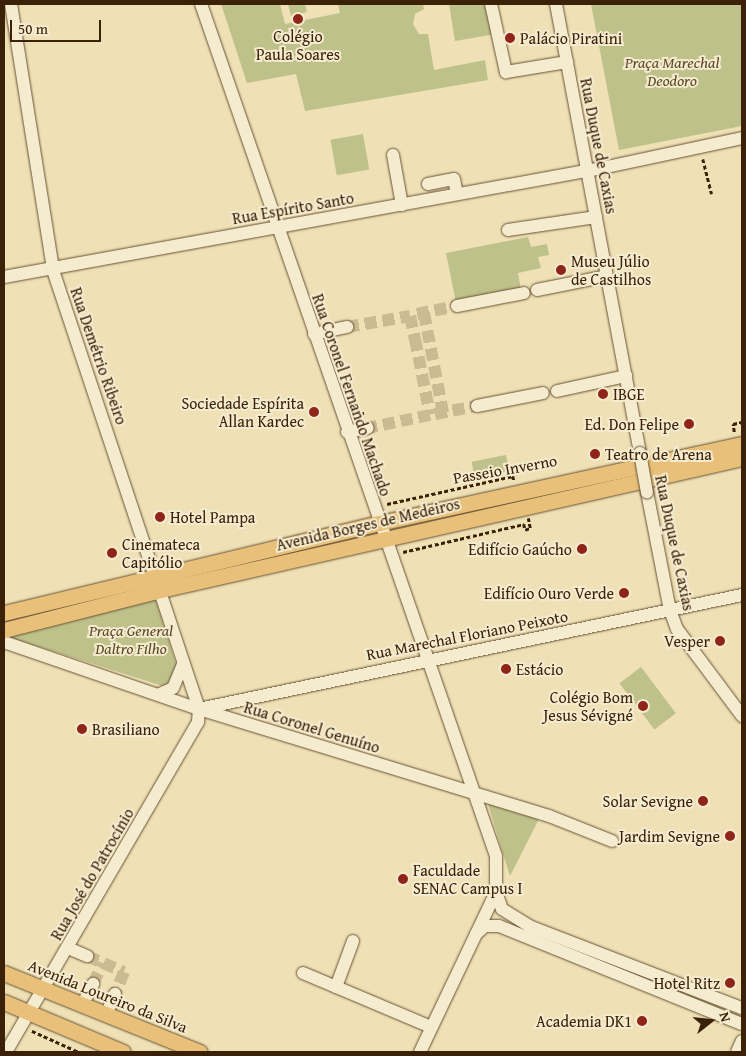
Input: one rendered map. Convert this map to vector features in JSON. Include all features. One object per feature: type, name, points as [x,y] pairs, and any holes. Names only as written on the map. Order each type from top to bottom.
[{"type":"main road","name":"Avenida Borges de Medeiros","points":[[4,613],[379,523],[742,444]]},
{"type":"main road","name":"Avenida Borges de Medeiros","points":[[4,630],[161,590],[384,538],[742,458]]},
{"type":"main road","name":"Avenida Loureiro da Silva","points":[[4,973],[200,1052]]},
{"type":"main road","points":[[4,1002],[123,1052]]},
{"type":"street","name":"Rua Demétrio Ribeiro","points":[[11,4],[53,269],[199,709]]},
{"type":"street","name":"Rua Coronel Fernando Machado","points":[[201,4],[389,555],[496,856],[496,892]]},
{"type":"street","points":[[491,4],[506,72],[567,62]]},
{"type":"street","name":"Rua Duque de Caxias","points":[[556,4],[670,610],[677,630],[742,716]]},
{"type":"street","points":[[587,170],[742,138]]},
{"type":"street","points":[[393,155],[402,205]]},
{"type":"street","name":"Rua Espírito Santo","points":[[4,277],[587,170]]},
{"type":"street","points":[[428,184],[454,179],[457,194]]},
{"type":"street","points":[[508,230],[596,217]]},
{"type":"street","points":[[537,290],[607,276]]},
{"type":"street","points":[[457,306],[524,293]]},
{"type":"street","points":[[314,334],[347,327]]},
{"type":"street","points":[[557,391],[626,376]]},
{"type":"street","points":[[477,406],[543,393]]},
{"type":"street","points":[[347,432],[368,428]]},
{"type":"street","name":"Rua Marechal Floriano Peixoto","points":[[199,709],[742,595]]},
{"type":"street","name":"Rua Coronel Genuíno","points":[[4,642],[160,694],[199,709],[476,796],[549,816],[612,841]]},
{"type":"street","points":[[160,694],[173,688],[183,664]]},
{"type":"street","name":"Rua José do Patrocínio","points":[[6,1052],[44,990],[198,722],[199,709]]},
{"type":"street","points":[[420,1052],[496,892]]},
{"type":"street","points":[[496,892],[502,909],[529,926],[742,1008]]},
{"type":"street","points":[[474,936],[485,926],[499,926],[742,1024]]},
{"type":"street","points":[[336,987],[353,941]]},
{"type":"street","points":[[68,948],[87,956]]},
{"type":"street","points":[[303,973],[431,1027]]},
{"type":"street","points":[[82,1005],[93,984]]},
{"type":"street","points":[[106,1015],[115,994]]},
{"type":"street","points":[[737,1052],[742,1041]]},
{"type":"path","points":[[703,158],[712,194]]},
{"type":"path","name":"Passeio Inverno","points":[[373,507],[513,476],[514,482],[524,480]]},
{"type":"path","points":[[389,555],[524,524]]},
{"type":"path","points":[[22,1027],[79,1052]]},
{"type":"green space","points":[[221,4],[280,4],[285,24],[340,13],[338,4],[423,4],[424,9],[415,14],[413,24],[419,34],[428,34],[434,70],[485,60],[488,80],[305,111],[296,74],[247,83]]},
{"type":"green space","points":[[288,4],[305,4],[307,12],[291,16]]},
{"type":"green space","points":[[449,4],[497,4],[502,33],[455,41]]},
{"type":"green space","name":"Praça Marechal Deodoro","points":[[591,4],[742,4],[742,126],[619,150]]},
{"type":"green space","points":[[363,134],[369,169],[337,175],[331,140]]},
{"type":"green space","points":[[528,237],[531,247],[547,244],[549,255],[538,257],[541,268],[518,273],[521,290],[456,303],[446,253]]},
{"type":"green space","points":[[506,455],[509,471],[475,477],[472,462]]},
{"type":"green space","name":"Praça General Daltro Filho","points":[[155,597],[176,664],[173,682],[166,687],[5,636]]},
{"type":"green space","points":[[641,667],[676,713],[654,730],[619,683]]},
{"type":"green space","points":[[488,804],[539,819],[510,876],[503,854]]},
{"type":"tunnel","points":[[417,314],[457,306]]},
{"type":"tunnel","points":[[424,313],[443,413]]},
{"type":"tunnel","points":[[347,327],[410,316],[415,339],[430,415],[368,428]]},
{"type":"tunnel","points":[[435,414],[477,406]]},
{"type":"tunnel","points":[[87,956],[124,972],[115,994]]},
{"type":"tunnel","points":[[93,984],[103,963]]},
{"type":"place","name":"Colégio Paula Soares","points":[[298,19]]},
{"type":"place","name":"Palácio Piratini","points":[[510,38]]},
{"type":"place","name":"Museu Júlio de Castilhos","points":[[561,270]]},
{"type":"place","name":"IBGE","points":[[603,394]]},
{"type":"place","name":"Sociedade Espírita Allan Kardec","points":[[314,412]]},
{"type":"place","name":"Ed. Don Felipe","points":[[689,424]]},
{"type":"place","name":"Teatro de Arena","points":[[595,454]]},
{"type":"place","name":"Hotel Pampa","points":[[160,517]]},
{"type":"place","name":"Edifício Gaúcho","points":[[582,549]]},
{"type":"place","name":"Cinemateca Capitólio","points":[[112,553]]},
{"type":"place","name":"Edifício Ouro Verde","points":[[624,593]]},
{"type":"place","name":"Vesper","points":[[720,641]]},
{"type":"place","name":"Estácio","points":[[506,669]]},
{"type":"place","name":"Colégio Bom Jesus Sévigné","points":[[643,706]]},
{"type":"place","name":"Brasiliano","points":[[82,729]]},
{"type":"place","name":"Solar Sevigne","points":[[703,801]]},
{"type":"place","name":"Jardim Sevigne","points":[[730,836]]},
{"type":"place","name":"Faculdade SENAC Campus I","points":[[403,879]]},
{"type":"place","name":"Hotel Ritz","points":[[730,983]]},
{"type":"place","name":"Academia DK1","points":[[642,1021]]}]
